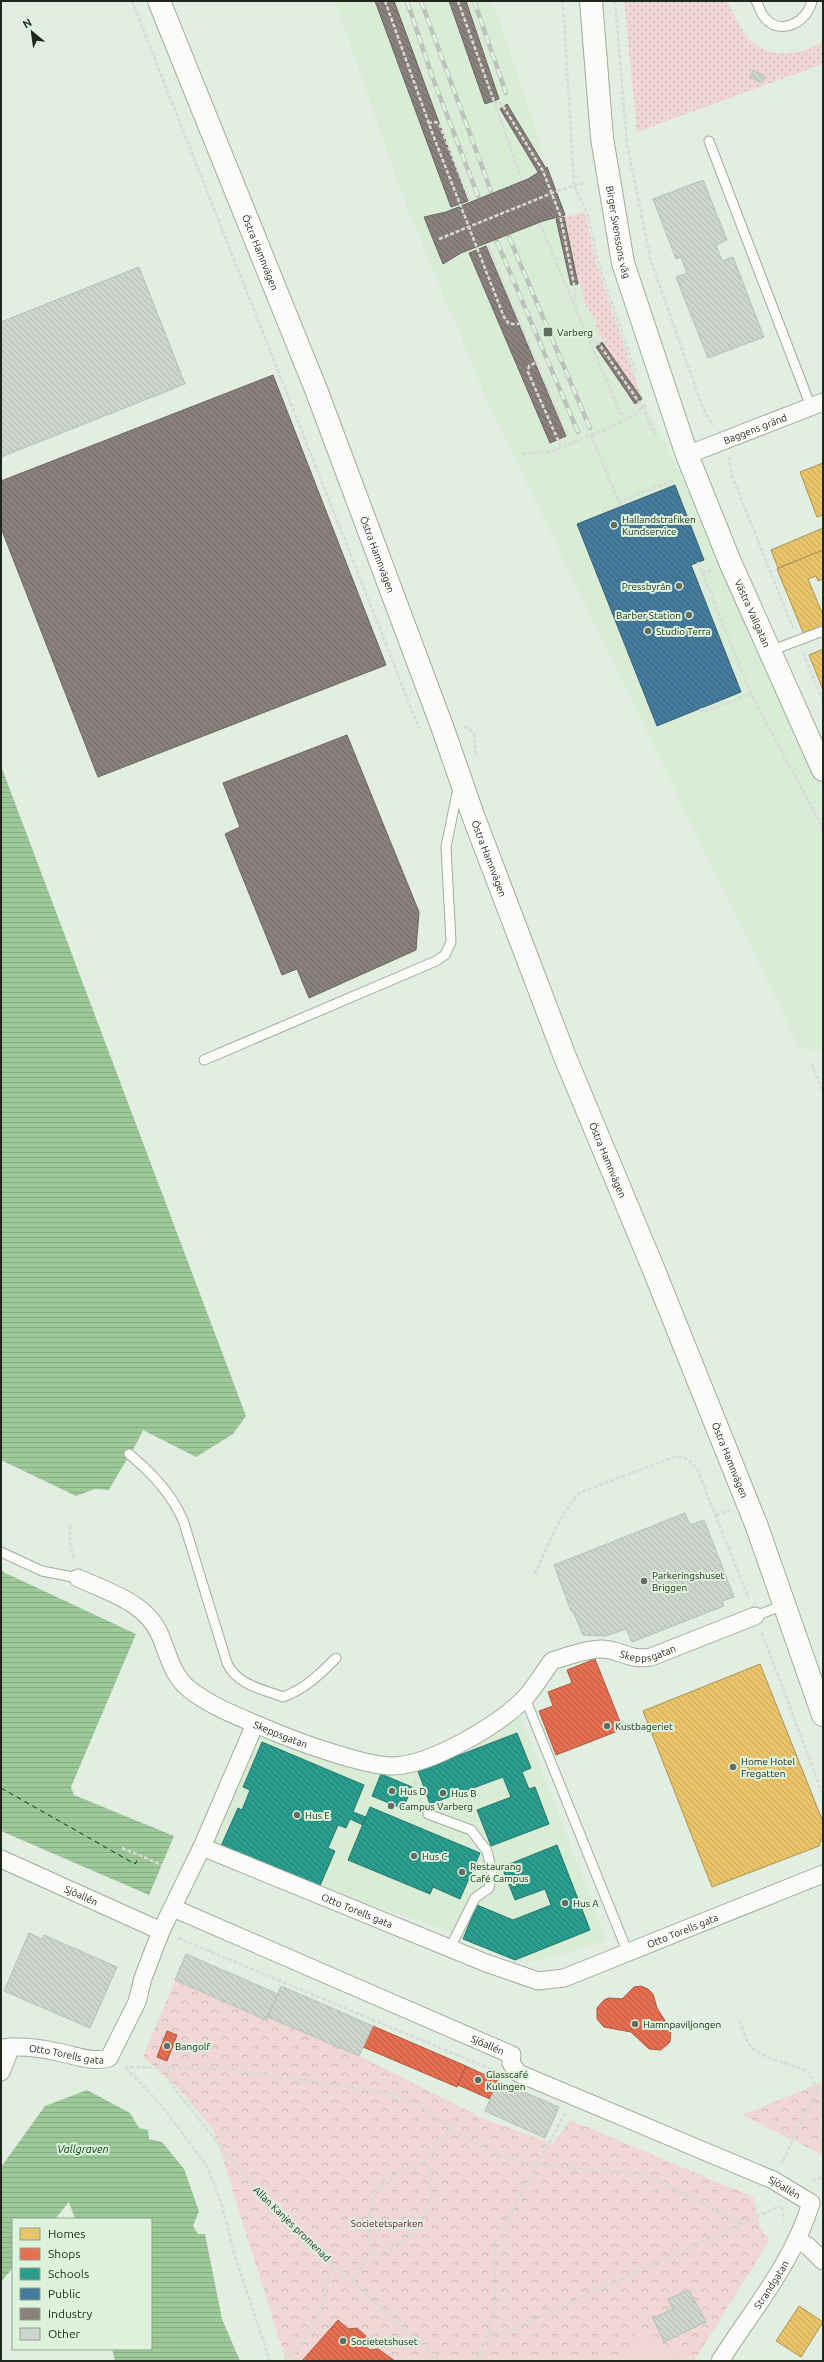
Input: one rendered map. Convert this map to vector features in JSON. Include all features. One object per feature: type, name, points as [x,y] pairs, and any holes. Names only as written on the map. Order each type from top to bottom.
[{"type":"street","name":"Östra Hamnvägen","points":[[159,1],[317,392],[565,1057],[648,1255],[756,1524],[823,1715]]},
{"type":"street","name":"Birger Svenssons väg","points":[[591,1],[602,138],[623,263],[687,455]]},
{"type":"street","name":"Baggens gränd","points":[[687,455],[817,404]]},
{"type":"street","name":"Västra Vallgatan","points":[[687,455],[730,562],[823,769]]},
{"type":"street","name":"Skeppsgatan","points":[[78,1578],[130,1602],[145,1613],[160,1634],[181,1681],[203,1698],[255,1724],[292,1739],[365,1762],[392,1767],[425,1760],[487,1729],[525,1698],[552,1661],[600,1649],[628,1657],[651,1657],[755,1616]]},
{"type":"street","points":[[202,1847],[255,1724]]},
{"type":"street","name":"Otto Torells gata","points":[[6,2047],[56,2051],[101,2061],[110,2058],[137,2002],[143,1978],[161,1931],[202,1847],[450,1948],[538,1981],[564,1978],[823,1874]]},
{"type":"street","name":"Sjöallén","points":[[1,1859],[161,1931]]},
{"type":"street","name":"Sjöallén","points":[[173,1908],[512,2055],[511,2063],[518,2073],[569,2101],[772,2180],[811,2199]]},
{"type":"street","points":[[1,2072],[6,2047]]},
{"type":"street","name":"Strandgatan","points":[[720,2361],[756,2309],[798,2240],[811,2199]]},
{"type":"street","points":[[798,2240],[809,2247],[823,2261]]},
{"type":"lane","points":[[756,1],[765,18],[776,25],[788,26],[800,22],[810,11],[812,1]]},
{"type":"lane","points":[[710,141],[817,404]]},
{"type":"lane","points":[[770,651],[823,631]]},
{"type":"lane","points":[[204,1060],[436,961],[445,955],[451,942],[446,847],[460,778]]},
{"type":"lane","points":[[129,1454],[162,1485],[176,1504],[183,1520],[209,1611],[230,1670],[243,1682],[283,1697],[300,1690],[317,1677],[336,1658]]},
{"type":"lane","points":[[1,1552],[42,1571],[78,1578]]},
{"type":"lane","name":"Skeppsgatan","points":[[755,1616],[784,1604]]},
{"type":"lane","points":[[525,1698],[628,1953]]},
{"type":"lane","points":[[428,1814],[471,1830],[487,1851],[492,1872],[489,1888],[475,1898],[450,1948]]},
{"type":"path","points":[[385,1],[428,122],[504,317],[509,324],[519,324]]},
{"type":"path","points":[[458,1],[493,103],[522,179]]},
{"type":"path","points":[[615,1],[627,145],[651,261],[707,417],[727,440],[732,476],[823,701]]},
{"type":"path","points":[[493,103],[499,102],[503,106],[543,171],[560,218],[576,298],[572,303]]},
{"type":"path","points":[[428,122],[436,122],[440,126],[468,199]]},
{"type":"path","points":[[439,239],[557,191],[584,183]]},
{"type":"path","points":[[540,224],[572,303],[621,415]]},
{"type":"path","points":[[488,246],[519,324],[568,436]]},
{"type":"path","points":[[587,336],[592,337],[599,344],[639,403]]},
{"type":"path","points":[[535,362],[528,369],[530,376],[561,447]]},
{"type":"path","points":[[522,454],[553,451],[625,421],[643,408]]},
{"type":"path","points":[[592,434],[621,507]]},
{"type":"path","points":[[619,502],[678,478]]},
{"type":"path","points":[[698,562],[751,694],[823,828]]},
{"type":"path","points":[[701,708],[702,712],[751,694]]},
{"type":"path","points":[[812,1064],[823,1092]]},
{"type":"path","points":[[535,1574],[566,1511],[575,1497],[581,1492],[677,1456],[688,1458],[697,1469],[823,1795]]},
{"type":"path","points":[[70,1525],[70,1542],[78,1578]]},
{"type":"path","points":[[410,1763],[421,1806],[428,1814]]},
{"type":"path","points":[[122,1848],[162,1865]]},
{"type":"path","points":[[161,1931],[502,2074]]},
{"type":"path","points":[[740,2021],[749,2045],[766,2057],[799,2066],[810,2072],[816,2090],[766,2191],[777,2198],[781,2205],[784,2225]]},
{"type":"path","points":[[110,2058],[126,2068],[162,2106],[207,2166],[222,2205],[234,2254],[270,2361]]},
{"type":"path","points":[[126,2068],[228,2069],[389,2093],[419,2104],[452,2129],[490,2152],[536,2165],[635,2172],[656,2180],[743,2223]]},
{"type":"path","name":"Allan Kanjes promenad","points":[[167,2069],[170,2083],[259,2194],[440,2361]]},
{"type":"path","points":[[816,2090],[823,2093]]},
{"type":"path","points":[[566,2112],[569,2101]]},
{"type":"path","points":[[478,2361],[488,2334],[497,2285],[494,2272],[495,2243],[566,2112],[569,2101]]},
{"type":"path","points":[[566,2112],[573,2115]]},
{"type":"path","points":[[353,2281],[371,2254],[367,2223],[370,2209],[377,2193],[396,2174],[426,2161],[440,2141],[452,2129]]},
{"type":"path","points":[[371,2254],[385,2251],[399,2243],[410,2235],[425,2218],[431,2194],[429,2170],[426,2161]]},
{"type":"path","points":[[488,2334],[507,2332],[781,2205],[811,2199]]},
{"type":"path","points":[[283,2361],[305,2340],[316,2323],[333,2263]]},
{"type":"shaded area","points":[[335,1],[493,1],[547,165],[567,216],[585,213],[597,266],[643,398],[697,509],[823,790],[823,1052],[799,1047],[488,403],[405,202]]},
{"type":"shaded area","name":"Campus Varberg","points":[[519,1712],[606,1938],[572,1952],[534,1961],[515,1960],[463,1939],[444,1929],[319,1888],[212,1842],[259,1734],[385,1770]]},
{"type":"green space","points":[[624,1],[727,1],[742,30],[757,46],[776,53],[786,54],[805,50],[823,41],[823,64],[637,132]]},
{"type":"green space","points":[[585,213],[597,266],[642,399],[604,345],[606,343],[596,329],[595,320],[584,303],[580,284],[578,284],[564,217]]},
{"type":"green space","name":"Societetsparken","points":[[175,1980],[266,2020],[268,2017],[359,2056],[482,2118],[553,2144],[570,2120],[753,2197],[761,2230],[770,2240],[694,2361],[286,2361],[214,2131],[182,2092],[143,2057]]},
{"type":"green space","points":[[823,2082],[823,2155],[742,2115]]},
{"type":"green space","points":[[639,2329],[685,2358],[683,2361],[618,2361]]},
{"type":"water","points":[[1,766],[246,1416],[233,1434],[196,1457],[143,1430],[109,1490],[95,1489],[76,1496],[1,1460]]},
{"type":"water","points":[[1,1571],[136,1634],[71,1787],[74,1795],[174,1836],[149,1895],[1,1831]]},
{"type":"water","name":"Vallgraven","points":[[87,2090],[130,2113],[139,2128],[148,2130],[149,2139],[162,2142],[184,2169],[199,2211],[193,2226],[198,2234],[205,2234],[222,2319],[240,2361],[115,2361],[112,2350],[152,2350],[152,2218],[75,2218],[69,2202],[56,2218],[12,2218],[12,2269],[1,2282],[1,2167],[45,2106]]},
{"type":"building: Homes","points":[[823,463],[823,515],[817,517],[800,472]]},
{"type":"building: Homes","points":[[823,528],[823,550],[778,568],[771,550]]},
{"type":"building: Homes","points":[[823,550],[823,579],[818,581],[816,576],[808,579],[823,615],[823,627],[804,635],[777,569]]},
{"type":"building: Homes","points":[[823,649],[823,690],[809,655]]},
{"type":"building: Homes","name":"Home Hotel Fregatten","points":[[760,1664],[823,1822],[823,1835],[819,1846],[712,1887],[643,1711]]},
{"type":"building: Homes","points":[[799,2306],[823,2322],[801,2357],[776,2341]]},
{"type":"building: Shops","points":[[595,1659],[623,1729],[556,1755],[539,1711],[553,1706],[548,1692],[572,1683],[567,1670]]},
{"type":"building: Shops","points":[[641,1986],[648,1989],[653,1994],[657,2008],[671,2030],[670,2042],[661,2050],[649,2049],[631,2032],[604,2027],[597,2019],[597,2008],[604,2000],[609,1998],[622,1999],[634,1987]]},
{"type":"building: Shops","points":[[373,2026],[466,2066],[457,2087],[363,2047]]},
{"type":"building: Shops","name":"Bangolf","points":[[167,2031],[177,2035],[167,2061],[157,2057]]},
{"type":"building: Shops","points":[[466,2066],[498,2081],[490,2099],[458,2085]]},
{"type":"building: Shops","name":"Societetshuset","points":[[338,2320],[348,2329],[357,2328],[366,2336],[366,2346],[370,2350],[378,2349],[395,2361],[302,2361]]},
{"type":"building: Schools","name":"Hus B","points":[[517,1733],[531,1768],[522,1772],[529,1789],[535,1787],[549,1824],[491,1846],[477,1810],[511,1797],[503,1777],[430,1804],[418,1771]]},
{"type":"building: Schools","name":"Hus E","points":[[262,1742],[364,1785],[353,1812],[366,1817],[363,1825],[350,1819],[346,1828],[338,1825],[328,1848],[335,1851],[319,1888],[221,1846],[238,1808],[242,1810],[250,1790],[243,1787]]},
{"type":"building: Schools","name":"Hus D","points":[[381,1774],[412,1787],[403,1809],[372,1796]]},
{"type":"building: Schools","name":"Hus C","points":[[370,1807],[480,1853],[460,1899],[433,1887],[430,1894],[348,1860]]},
{"type":"building: Schools","name":"Hus A","points":[[557,1845],[590,1930],[515,1960],[463,1939],[477,1905],[513,1920],[551,1905],[545,1889],[515,1900],[502,1867]]},
{"type":"building: Public","points":[[675,485],[704,560],[691,565],[741,692],[657,726],[577,524]]},
{"type":"building: Industry","points":[[375,1],[394,1],[468,201],[451,207]]},
{"type":"building: Industry","points":[[449,1],[466,1],[499,99],[485,104]]},
{"type":"building: Industry","points":[[507,104],[545,167],[538,172],[500,109]]},
{"type":"building: Industry","points":[[547,167],[565,215],[543,221],[461,253],[443,264],[424,217],[446,212],[528,179]]},
{"type":"building: Industry","points":[[564,217],[578,284],[571,285],[556,219]]},
{"type":"building: Industry","points":[[486,246],[566,436],[550,443],[469,253]]},
{"type":"building: Industry","points":[[602,342],[642,399],[635,404],[596,347]]},
{"type":"building: Industry","points":[[273,375],[386,665],[98,777],[1,528],[1,481]]},
{"type":"building: Industry","points":[[347,735],[419,912],[416,950],[309,998],[297,969],[282,975],[225,834],[240,827],[223,783]]},
{"type":"building: Other","points":[[753,70],[765,76],[762,83],[750,77]]},
{"type":"building: Other","points":[[703,180],[727,240],[716,245],[722,261],[733,257],[764,337],[708,358],[676,277],[687,273],[681,257],[676,259],[653,199]]},
{"type":"building: Other","points":[[139,267],[185,384],[1,457],[1,322]]},
{"type":"building: Other","name":"Parkeringshuset Briggen","points":[[685,1513],[690,1525],[704,1520],[734,1597],[722,1601],[724,1606],[632,1642],[626,1629],[606,1636],[583,1635],[573,1611],[571,1611],[554,1565]]},
{"type":"building: Other","points":[[29,1933],[42,1939],[44,1935],[117,1967],[90,2028],[4,1991]]},
{"type":"building: Other","points":[[186,1954],[278,1994],[266,2020],[175,1980]]},
{"type":"building: Other","points":[[281,1986],[373,2026],[359,2056],[268,2017]]},
{"type":"building: Other","points":[[498,2081],[559,2107],[545,2138],[485,2111]]},
{"type":"building: Other","points":[[689,2290],[706,2322],[664,2342],[653,2318],[673,2309],[668,2299]]},
{"type":"ferry route","points":[[1,1788],[135,1864],[140,1856]]},
{"type":"railway","points":[[407,1],[432,76],[478,196]]},
{"type":"railway","points":[[421,1],[491,191]]},
{"type":"railway","points":[[474,1],[506,93]]},
{"type":"railway","points":[[509,237],[590,428]]},
{"type":"railway","points":[[497,242],[578,432]]},
{"type":"place","name":"Varberg","points":[[548,332]]},
{"type":"place","name":"Hallandstrafiken Kundservice","points":[[614,525]]},
{"type":"place","name":"Pressbyrån","points":[[679,586]]},
{"type":"place","name":"Barber Station","points":[[689,615]]},
{"type":"place","name":"Studio Terra","points":[[648,631]]},
{"type":"place","name":"Parkeringshuset Briggen","points":[[644,1581]]},
{"type":"place","name":"Kustbageriet","points":[[607,1726]]},
{"type":"place","name":"Home Hotel Fregatten","points":[[733,1767]]},
{"type":"place","name":"Hus D","points":[[392,1791]]},
{"type":"place","name":"Hus B","points":[[443,1793]]},
{"type":"place","name":"Campus Varberg","points":[[391,1806]]},
{"type":"place","name":"Hus E","points":[[297,1815]]},
{"type":"place","name":"Hus C","points":[[414,1856]]},
{"type":"place","name":"Restaurang Café Campus","points":[[462,1872]]},
{"type":"place","name":"Hus A","points":[[565,1903]]},
{"type":"place","name":"Hamnpaviljongen","points":[[635,2024]]},
{"type":"place","name":"Bangolf","points":[[167,2046]]},
{"type":"place","name":"Glasscafé Kulingen","points":[[478,2080]]},
{"type":"place","name":"Societetshuset","points":[[343,2341]]}]
